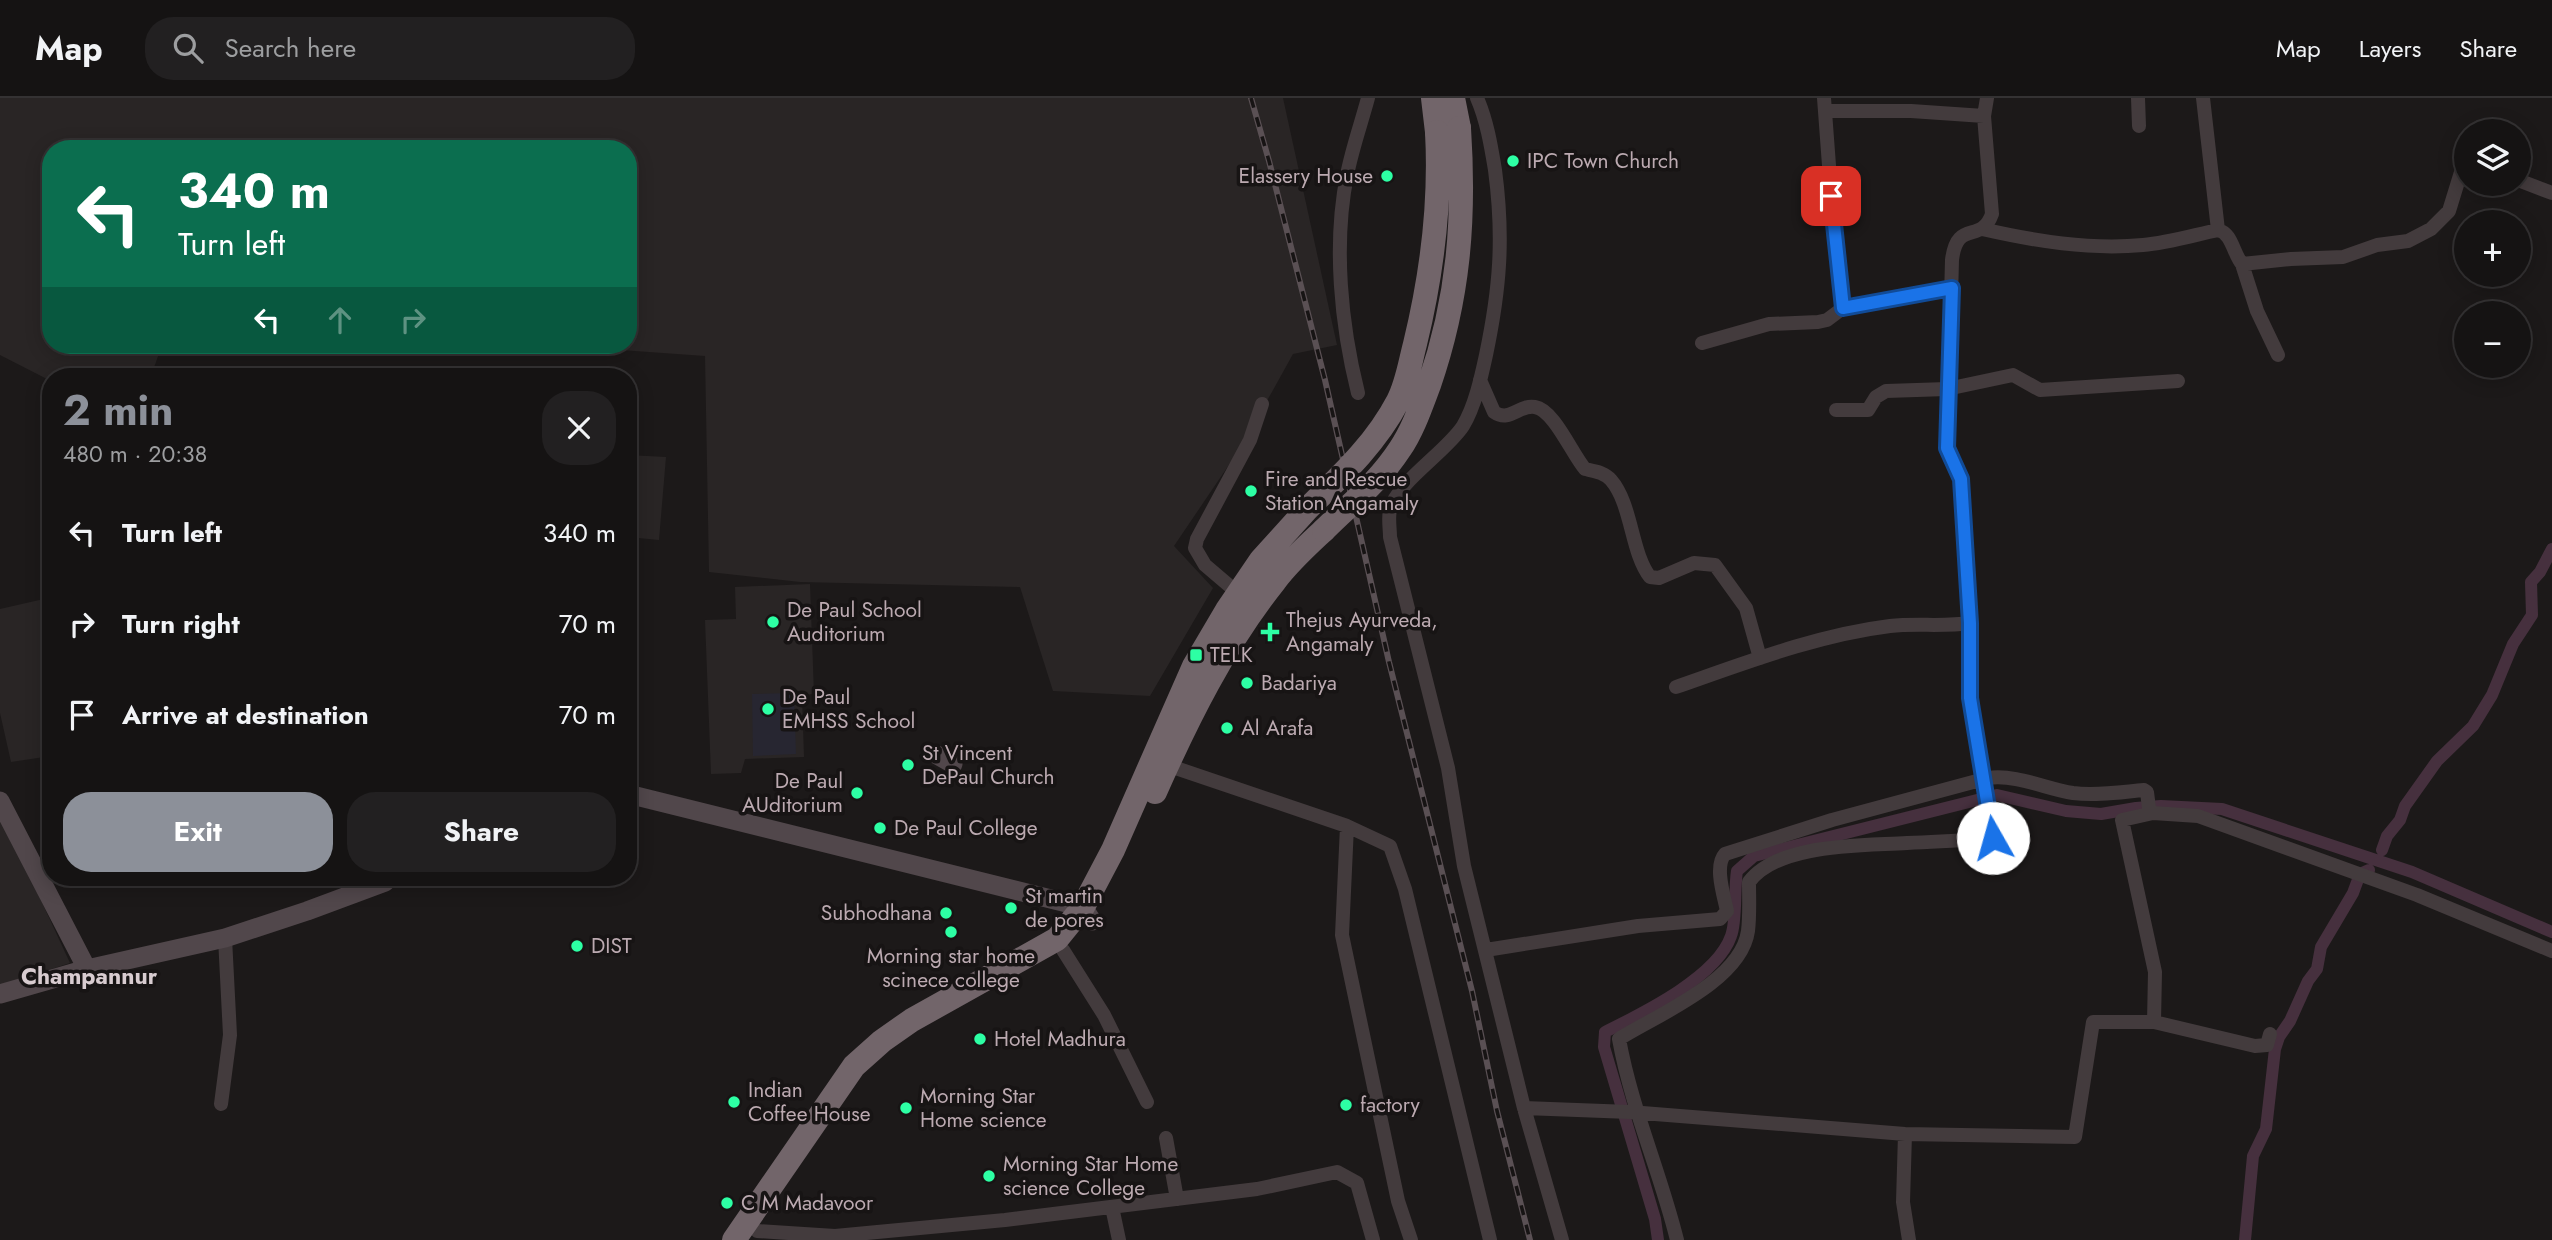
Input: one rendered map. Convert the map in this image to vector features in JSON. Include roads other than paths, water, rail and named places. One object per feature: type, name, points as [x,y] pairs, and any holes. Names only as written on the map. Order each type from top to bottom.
[{"type":"highway","points":[[747,1237],[854,1066],[882,1041],[912,1020],[1057,939],[1088,914],[1181,692],[1227,610],[1239,594],[1324,530],[1363,496],[1402,447],[1423,402],[1439,356],[1455,284],[1461,233],[1463,187],[1448,130],[1433,98]]},
{"type":"highway","points":[[747,1237],[868,1073],[890,1053],[986,995],[1028,974],[1063,950],[1088,914],[1116,881],[1207,682],[1269,570],[1309,507],[1360,457],[1400,398],[1431,270],[1438,198],[1453,98]]},
{"type":"main road","points":[[637,796],[1088,914]]},
{"type":"main road","points":[[0,801],[42,882]]},
{"type":"main road","points":[[44,886],[87,969]]},
{"type":"main road","points":[[0,994],[87,969],[225,938],[374,886]]},
{"type":"street","points":[[1358,393],[1344,320],[1340,244],[1347,177],[1368,98]]},
{"type":"street","points":[[1477,98],[1491,144],[1502,236],[1495,313],[1480,380],[1464,424],[1451,441],[1402,489],[1390,510],[1391,537],[1448,768],[1464,866],[1524,1108],[1562,1240]]},
{"type":"street","points":[[1982,229],[1989,223],[1992,214],[1984,116],[1987,98]]},
{"type":"street","points":[[2138,98],[2139,127]]},
{"type":"street","points":[[2203,98],[2218,230]]},
{"type":"street","points":[[1843,308],[1835,246],[1825,104],[1984,116]]},
{"type":"street","points":[[2531,185],[2552,193]]},
{"type":"street","points":[[2242,264],[2343,257],[2377,245],[2408,241],[2431,229],[2449,211],[2454,195]]},
{"type":"street","points":[[1677,1240],[1662,1183],[1633,1112],[1619,1039],[1676,1007],[1737,960],[1748,932],[1749,882],[1755,875],[1791,856],[1824,848],[1993,838],[1970,698],[1970,623],[1961,479],[1947,448],[1947,388],[1956,240],[1962,234],[1982,229],[2038,241],[2111,247],[2147,245],[2224,230],[2242,264],[2257,311],[2278,355]]},
{"type":"street","points":[[1702,344],[1769,324],[1818,322],[1827,320],[1843,308],[1952,288]]},
{"type":"street","points":[[1836,410],[1868,410],[1876,397],[1886,391],[1947,388],[2012,375],[2040,390],[2178,381]]},
{"type":"street","points":[[1480,380],[1494,412],[1508,416],[1527,407],[1544,411],[1553,419],[1585,469],[1601,472],[1611,480],[1632,528],[1645,570],[1650,576],[1659,578],[1694,563],[1715,565],[1746,608],[1760,658]]},
{"type":"street","points":[[1239,594],[1205,565],[1195,548],[1197,538],[1250,440],[1262,404]]},
{"type":"street","points":[[1676,688],[1760,658],[1852,633],[1889,626],[1949,627],[1970,623]]},
{"type":"street","points":[[1167,765],[1347,826],[1390,846],[1405,889],[1490,1240]]},
{"type":"street","points":[[1486,950],[1637,926],[1720,919],[1727,911],[1720,868],[1721,858],[1725,854],[1832,820],[1994,777],[2015,779],[2071,793],[2144,790],[2150,807]]},
{"type":"street","points":[[2154,1022],[2155,972],[2122,820],[2150,807],[2198,816],[2354,871],[2552,951]]},
{"type":"street","points":[[1347,826],[1342,935],[1398,1201],[1411,1240]]},
{"type":"street","points":[[221,1104],[230,1035],[225,938]]},
{"type":"street","points":[[1063,950],[1104,1015],[1147,1102]]},
{"type":"street","points":[[1524,1108],[1633,1112],[1905,1134],[2075,1137],[2094,1022],[2154,1022],[2255,1046],[2267,1045],[2270,1034]]},
{"type":"street","points":[[1905,1134],[1903,1202],[1909,1240]]},
{"type":"street","points":[[1166,1138],[1177,1199]]},
{"type":"street","points":[[747,1237],[835,1236],[1112,1207],[1258,1189],[1336,1172],[1357,1183],[1373,1240]]},
{"type":"street","points":[[1112,1207],[1119,1240]]},
{"type":"waterway","points":[[2382,850],[2405,806],[2437,761],[2473,726],[2492,695],[2513,644],[2532,615],[2531,582],[2540,572],[2552,549]]},
{"type":"waterway","points":[[1658,1240],[1655,1219],[1604,1047],[1605,1032],[1677,992],[1711,966],[1723,951],[1733,929],[1737,871],[1754,856],[1997,795],[2066,811],[2101,814],[2161,806],[2222,809],[2412,872],[2552,932]]},
{"type":"waterway","points":[[2245,1240],[2253,1156],[2266,1129],[2275,1049],[2279,1037],[2317,969],[2321,947],[2353,893],[2360,874],[2369,870]]},
{"type":"railway","points":[[1251,98],[1325,380],[1389,662],[1472,991],[1497,1111],[1530,1240]]},
{"type":"place","name":"IPC Town Church","points":[[1513,161]]},
{"type":"place","name":"Elassery House","points":[[1387,176]]},
{"type":"place","name":"Fire and Rescue Station Angamaly","points":[[1251,491]]},
{"type":"place","name":"De Paul School Auditorium","points":[[773,622]]},
{"type":"place","name":"Thejus Ayurveda, Angamaly","points":[[1270,632]]},
{"type":"place","name":"TELK","points":[[1196,655]]},
{"type":"place","name":"Badariya","points":[[1247,683]]},
{"type":"place","name":"De Paul EMHSS School","points":[[768,709]]},
{"type":"place","name":"Al Arafa","points":[[1227,728]]},
{"type":"place","name":"St Vincent DePaul Church","points":[[908,765]]},
{"type":"place","name":"De Paul AUditorium","points":[[857,793]]},
{"type":"place","name":"De Paul College","points":[[880,828]]},
{"type":"place","name":"St martin de pores","points":[[1011,908]]},
{"type":"place","name":"Subhodhana","points":[[946,913]]},
{"type":"place","name":"Morning star home scinece college","points":[[951,932]]},
{"type":"place","name":"DIST","points":[[577,946]]},
{"type":"place","name":"Hotel Madhura","points":[[980,1039]]},
{"type":"place","name":"Indian Coffee House","points":[[734,1102]]},
{"type":"place","name":"factory","points":[[1346,1105]]},
{"type":"place","name":"Morning Star Home science","points":[[906,1108]]},
{"type":"place","name":"Morning Star Home science College","points":[[989,1176]]},
{"type":"place","name":"C M Madavoor","points":[[727,1203]]},
{"type":"district","name":"Champannur","points":[[89,976]]}]
